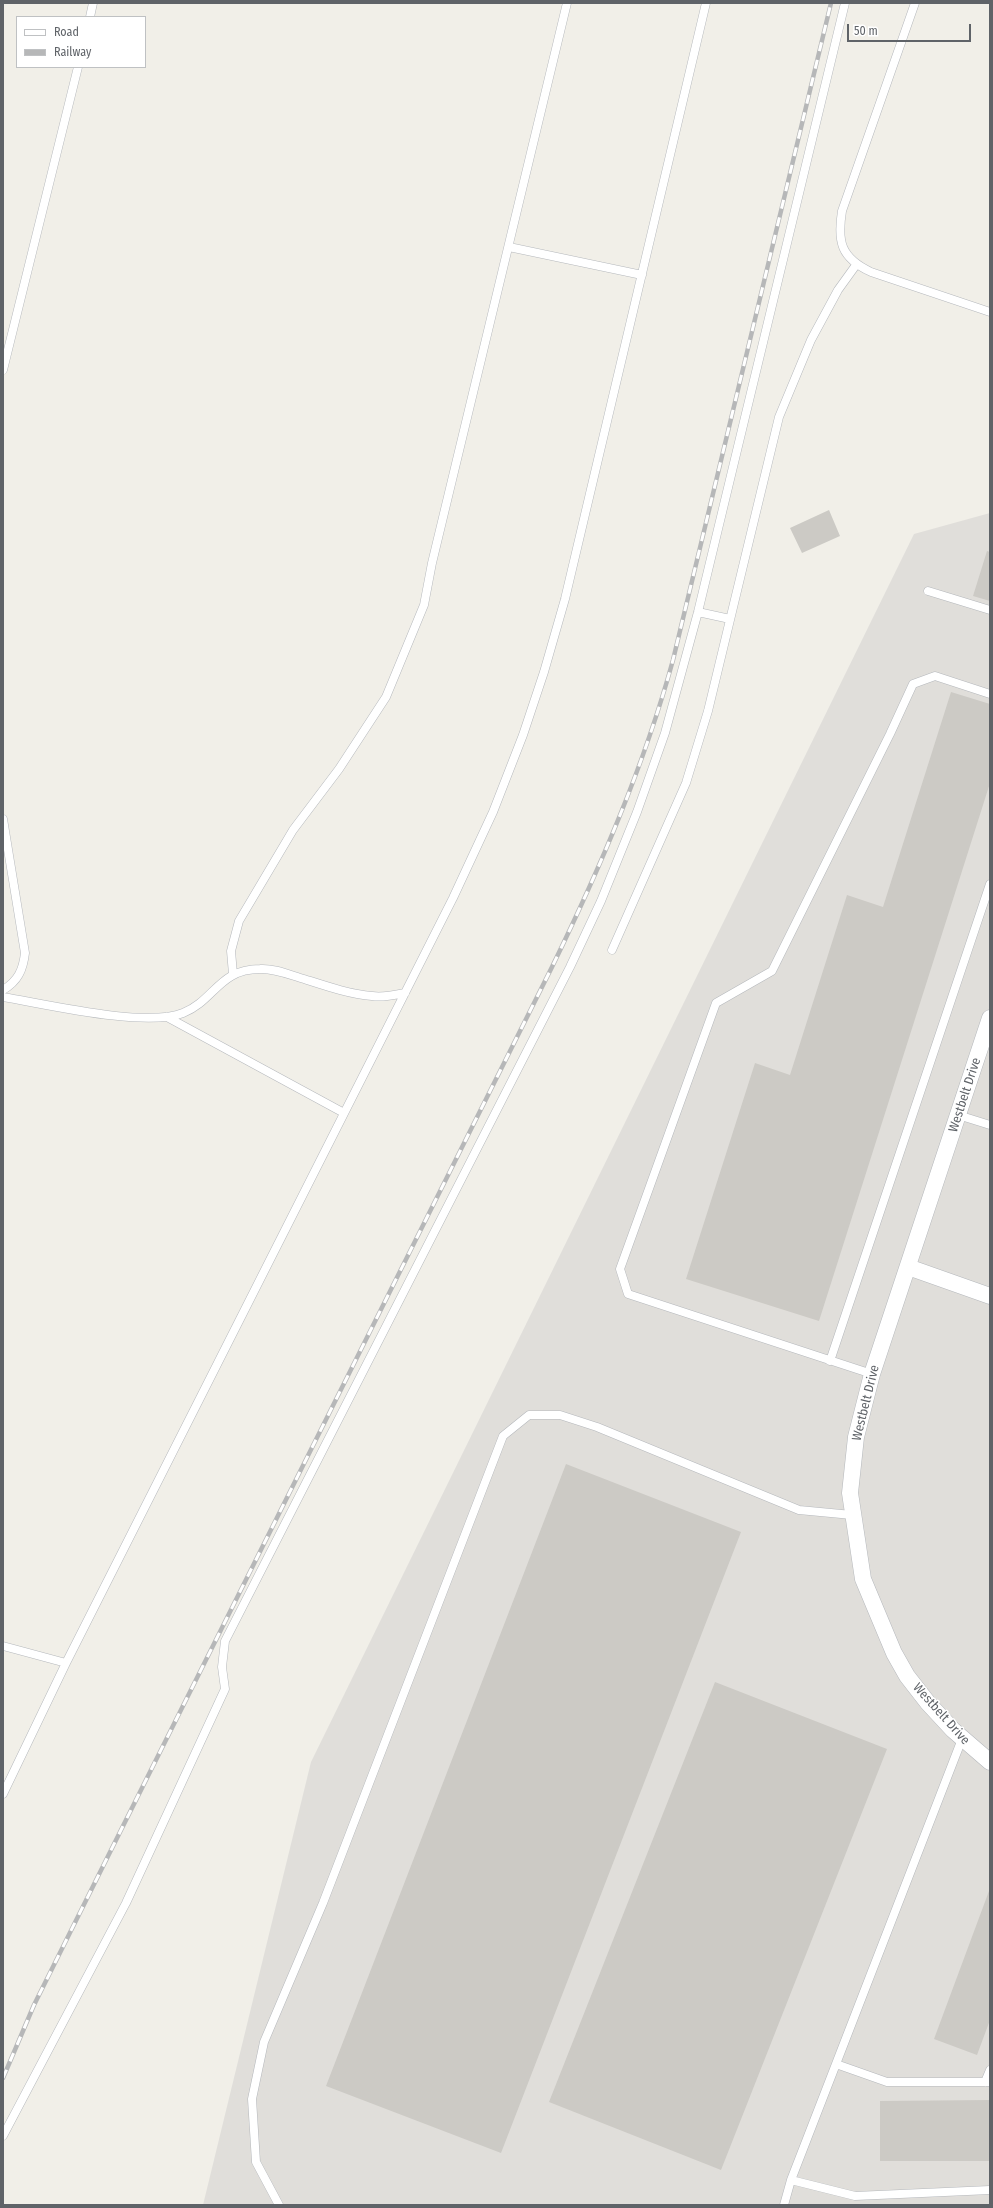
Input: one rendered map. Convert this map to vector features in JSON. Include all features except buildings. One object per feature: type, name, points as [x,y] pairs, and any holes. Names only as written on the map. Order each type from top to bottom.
[{"type":"street","name":"Westbelt Drive","points":[[990,1018],[872,1374],[856,1437],[850,1493],[852,1515],[863,1579],[885,1636],[907,1676],[928,1703],[962,1739],[990,1762]]},
{"type":"street","points":[[908,1267],[990,1296]]},
{"type":"lane","points":[[90,16],[93,3]]},
{"type":"lane","points":[[232,974],[231,951],[239,921],[293,830],[339,769],[386,697],[424,605],[432,563],[567,3]]},
{"type":"lane","points":[[3,1794],[66,1663],[453,898],[493,812],[544,672],[567,591],[706,3]]},
{"type":"lane","points":[[3,2136],[126,1903],[225,1689],[222,1667],[225,1641],[548,1010],[598,907],[637,812],[665,733],[698,612],[845,3]]},
{"type":"lane","points":[[915,3],[842,211],[839,228],[840,242],[856,265],[871,272],[990,312]]},
{"type":"lane","points":[[3,370],[78,68]]},
{"type":"lane","points":[[509,247],[642,275]]},
{"type":"lane","points":[[612,950],[686,783],[708,711],[778,417],[811,340],[838,290],[856,265]]},
{"type":"lane","points":[[928,591],[990,610]]},
{"type":"lane","points":[[698,612],[730,619]]},
{"type":"lane","points":[[872,1374],[628,1294],[620,1268],[716,1003],[772,971],[890,734],[913,684],[935,676],[990,694]]},
{"type":"lane","points":[[3,819],[25,953],[20,974],[15,981],[3,990]]},
{"type":"lane","points":[[830,1361],[990,884]]},
{"type":"lane","points":[[3,997],[106,1014],[149,1018],[167,1017],[183,1013],[197,1006],[232,974],[246,969],[262,968],[349,992],[373,997],[405,993]]},
{"type":"lane","points":[[167,1017],[344,1114]]},
{"type":"lane","points":[[958,1115],[990,1125]]},
{"type":"lane","points":[[279,2205],[256,2162],[252,2099],[264,2042],[322,1903],[503,1436],[529,1416],[560,1415],[597,1427],[799,1510],[852,1515]]},
{"type":"lane","points":[[3,1646],[66,1663]]},
{"type":"lane","points":[[784,2205],[791,2180],[962,1739]]},
{"type":"lane","points":[[836,2064],[887,2082],[988,2082],[990,2070]]},
{"type":"lane","points":[[791,2180],[855,2196],[990,2190]]},
{"type":"shaded area","points":[[990,513],[990,2205],[203,2205],[311,1762],[914,534]]},
{"type":"railway","points":[[3,2078],[34,2005],[552,967],[620,816],[649,739],[673,660],[831,3]]}]
